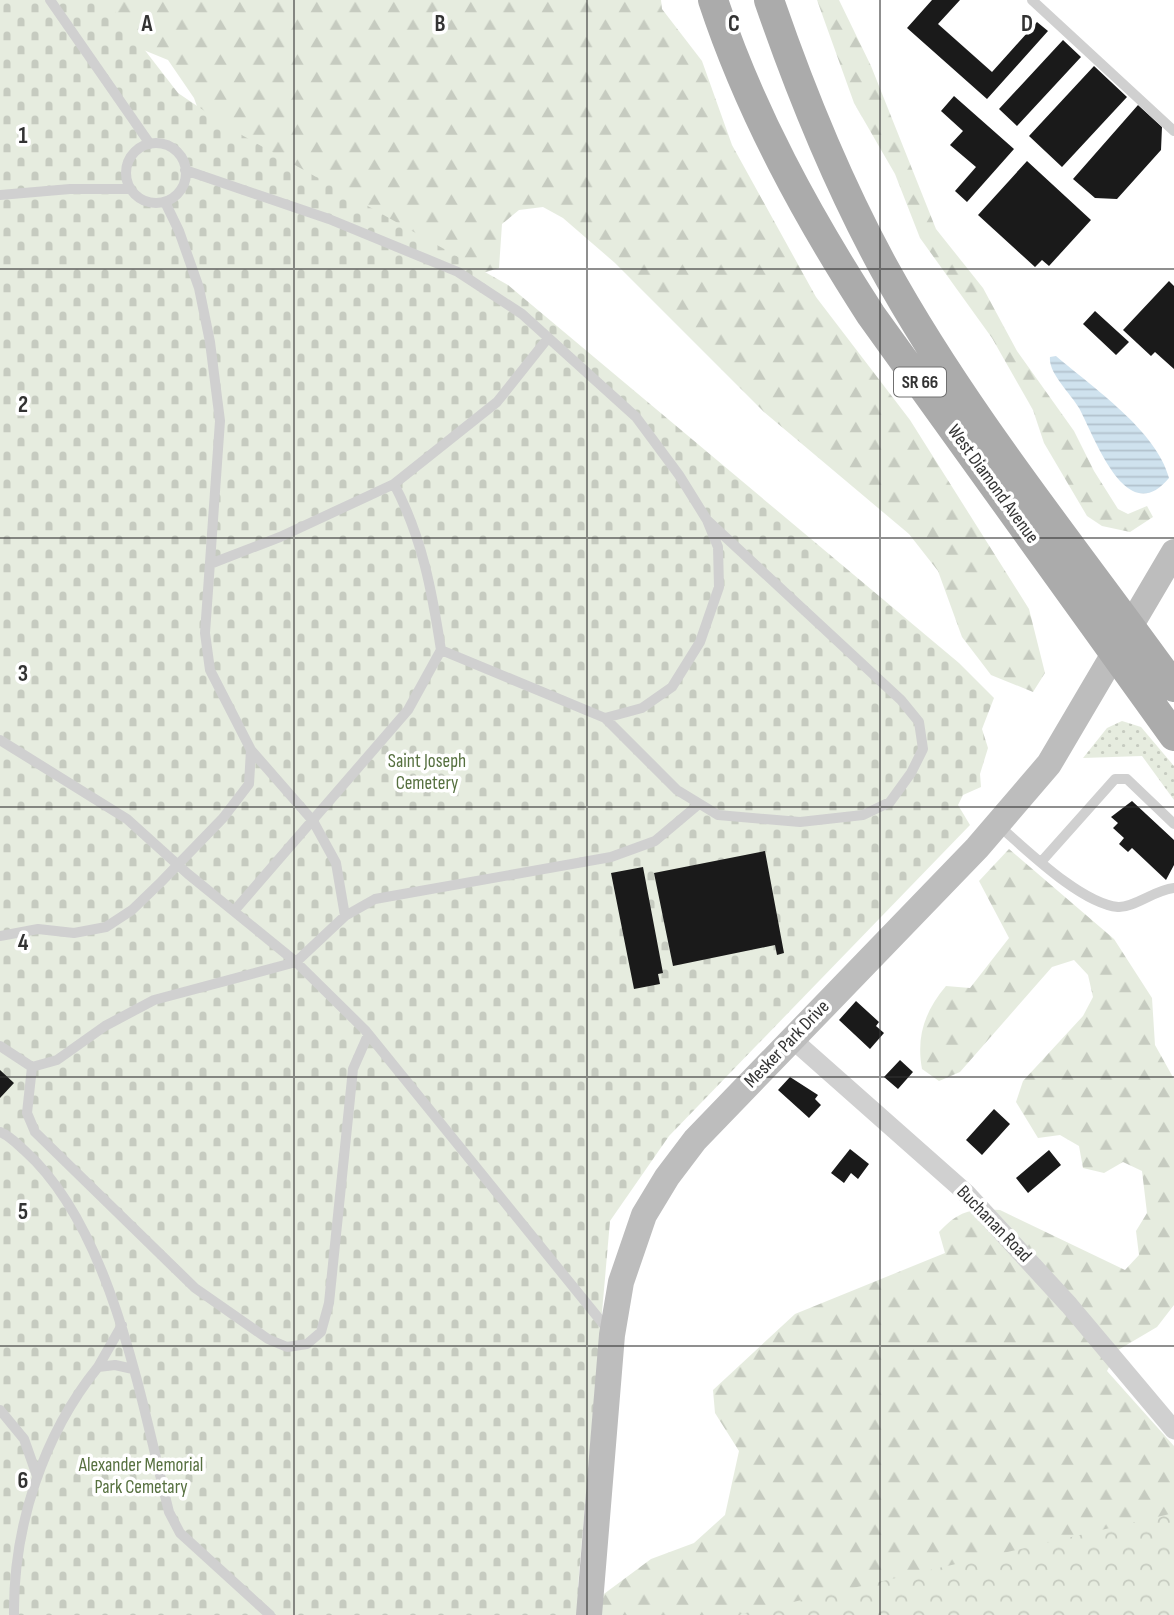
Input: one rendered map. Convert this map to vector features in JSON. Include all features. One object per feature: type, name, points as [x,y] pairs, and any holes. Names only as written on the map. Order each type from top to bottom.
[{"type":"main road","name":"West Diamond Avenue","points":[[713,0],[774,146],[835,259],[1174,736]]},
{"type":"main road","name":"West Diamond Avenue","points":[[769,0],[823,144],[884,268],[941,362],[1174,687]]},
{"type":"street","name":"Mesker Park Drive","points":[[589,1615],[612,1335],[629,1254],[658,1191],[695,1140],[998,824],[1055,756],[1174,552]]},
{"type":"street","name":"Buchanan Road","points":[[792,1039],[966,1193],[1061,1296],[1174,1430]]},
{"type":"lane","points":[[50,0],[150,144]]},
{"type":"lane","points":[[1032,0],[1174,131]]},
{"type":"lane","points":[[159,143],[177,152],[185,170],[181,189],[165,202],[145,201],[130,188],[126,180],[128,161],[133,153],[150,144],[159,143]]},
{"type":"lane","points":[[185,170],[329,219],[458,272],[522,314],[636,417],[680,475],[707,520],[719,547],[719,587],[700,642],[672,687],[642,708],[605,718]]},
{"type":"lane","points":[[0,195],[70,189],[130,188]]},
{"type":"lane","points":[[165,202],[179,231],[199,288],[220,421],[205,633],[210,670],[251,750],[313,821],[336,863],[345,916]]},
{"type":"lane","points":[[210,564],[281,537],[394,484],[497,402],[548,338]]},
{"type":"lane","points":[[234,911],[408,710],[441,650],[430,579],[412,518],[394,484]]},
{"type":"lane","points":[[441,650],[605,718],[677,790],[718,815],[800,822],[863,816],[890,802],[911,773],[923,749],[919,722],[901,700],[707,520]]},
{"type":"lane","points":[[0,740],[127,819],[296,962],[368,1035],[612,1335]]},
{"type":"lane","points":[[0,936],[38,929],[74,933],[106,927],[132,910],[223,818],[249,784],[251,750]]},
{"type":"lane","points":[[1041,862],[1115,779],[1127,779],[1174,824]]},
{"type":"lane","points":[[0,1046],[32,1067],[57,1060],[105,1026],[154,1000],[296,962],[345,916],[374,900],[611,857],[655,841],[699,804]]},
{"type":"lane","points":[[998,824],[1041,862],[1085,894],[1119,907],[1140,901],[1159,889],[1174,888]]},
{"type":"lane","points":[[32,1067],[27,1113],[35,1132],[195,1287],[268,1339],[287,1347],[307,1343],[321,1332],[329,1303],[353,1069],[368,1035]]},
{"type":"lane","points":[[2,1132],[60,1188],[85,1236],[122,1325],[169,1512],[180,1533],[270,1615]]},
{"type":"lane","points":[[14,1615],[14,1579],[37,1476],[77,1393],[98,1367],[122,1325]]},
{"type":"lane","points":[[98,1367],[115,1364],[133,1369]]},
{"type":"lane","points":[[0,1410],[24,1439],[37,1476]]},
{"type":"green space","name":"Saint Joseph Cemetery","points":[[0,0],[106,0],[178,93],[231,129],[508,285],[959,663],[994,698],[982,729],[988,748],[980,774],[981,787],[963,795],[958,805],[970,825],[669,1136],[610,1221],[578,1586],[586,1615],[0,1615]]},
{"type":"green space","points":[[74,0],[661,0],[662,9],[702,61],[732,145],[816,297],[910,420],[1029,609],[1045,673],[1033,692],[991,675],[962,637],[938,571],[909,534],[764,412],[615,263],[563,218],[543,207],[519,210],[502,224],[499,268],[476,275],[209,140],[194,98],[168,60],[124,42]]},
{"type":"green space","points":[[817,0],[839,0],[871,66],[936,229],[983,288],[1017,351],[1074,431],[1094,471],[1118,509],[1128,514],[1147,506],[1153,517],[1130,532],[1102,526],[1087,516],[1044,443],[1033,410],[992,338],[920,238],[895,174],[854,103]]},
{"type":"green space","points":[[1122,721],[1141,727],[1174,766],[1174,800],[1142,756],[1083,758],[1107,728]]},
{"type":"green space","points":[[1009,849],[1114,939],[1152,998],[1155,1045],[1174,1079],[1174,1305],[1157,1327],[1118,1350],[1107,1371],[1174,1446],[1174,1608],[1148,1615],[513,1615],[581,1611],[651,1559],[694,1543],[725,1515],[739,1451],[715,1413],[713,1390],[795,1314],[945,1253],[939,1232],[953,1219],[966,1212],[1000,1210],[1125,1270],[1139,1255],[1136,1231],[1147,1213],[1142,1171],[1123,1162],[1104,1173],[1083,1168],[1079,1146],[1060,1135],[1038,1138],[1016,1102],[1023,1081],[1083,1016],[1093,997],[1088,975],[1074,960],[1052,967],[960,1072],[939,1081],[922,1069],[921,1035],[939,995],[946,986],[970,988],[1009,938],[979,881]]},
{"type":"green space","points":[[1174,1513],[1174,1615],[737,1615]]},
{"type":"water","points":[[1056,356],[1122,411],[1137,427],[1151,443],[1169,478],[1153,491],[1139,493],[1126,486],[1103,457],[1079,408],[1053,370],[1050,357]]},
{"type":"building","points":[[932,0],[960,0],[938,24],[992,72],[1037,22],[1048,31],[987,99],[907,28]]},
{"type":"building","points":[[1063,40],[1081,57],[1017,126],[999,109]]},
{"type":"building","points":[[1094,66],[1127,97],[1062,167],[1029,136]]},
{"type":"building","points":[[954,96],[1014,149],[967,202],[955,191],[976,167],[950,145],[963,131],[941,111]]},
{"type":"building","points":[[1138,105],[1162,127],[1161,150],[1117,199],[1095,198],[1073,179]]},
{"type":"building","points":[[1027,161],[1091,220],[1049,266],[1042,260],[1035,267],[978,215]]},
{"type":"building","points":[[1169,281],[1174,286],[1174,369],[1155,352],[1151,356],[1123,330]]},
{"type":"building","points":[[1095,311],[1129,342],[1116,355],[1083,324]]},
{"type":"building","points":[[1132,801],[1174,840],[1174,865],[1166,880],[1132,848],[1128,852],[1119,844],[1124,838],[1113,828],[1118,823],[1111,817]]},
{"type":"building","points":[[765,851],[784,953],[777,955],[775,945],[673,966],[654,873]]},
{"type":"building","points":[[643,867],[663,973],[658,974],[660,984],[634,989],[611,873]]},
{"type":"building","points":[[856,1001],[879,1022],[876,1026],[884,1033],[870,1049],[839,1020]]},
{"type":"building","points":[[900,1060],[913,1072],[898,1089],[884,1077]]},
{"type":"building","points":[[0,1070],[14,1083],[0,1098]]},
{"type":"building","points":[[790,1077],[818,1095],[815,1099],[821,1105],[809,1118],[778,1090]]},
{"type":"building","points":[[994,1109],[1010,1124],[982,1155],[966,1140]]},
{"type":"building","points":[[850,1149],[869,1164],[858,1179],[851,1173],[844,1183],[831,1173]]},
{"type":"building","points":[[1049,1150],[1061,1165],[1028,1193],[1016,1178]]},
{"type":"park label","name":"Alexander Memorial Park Cemetary","points":[[141,1476]]}]
